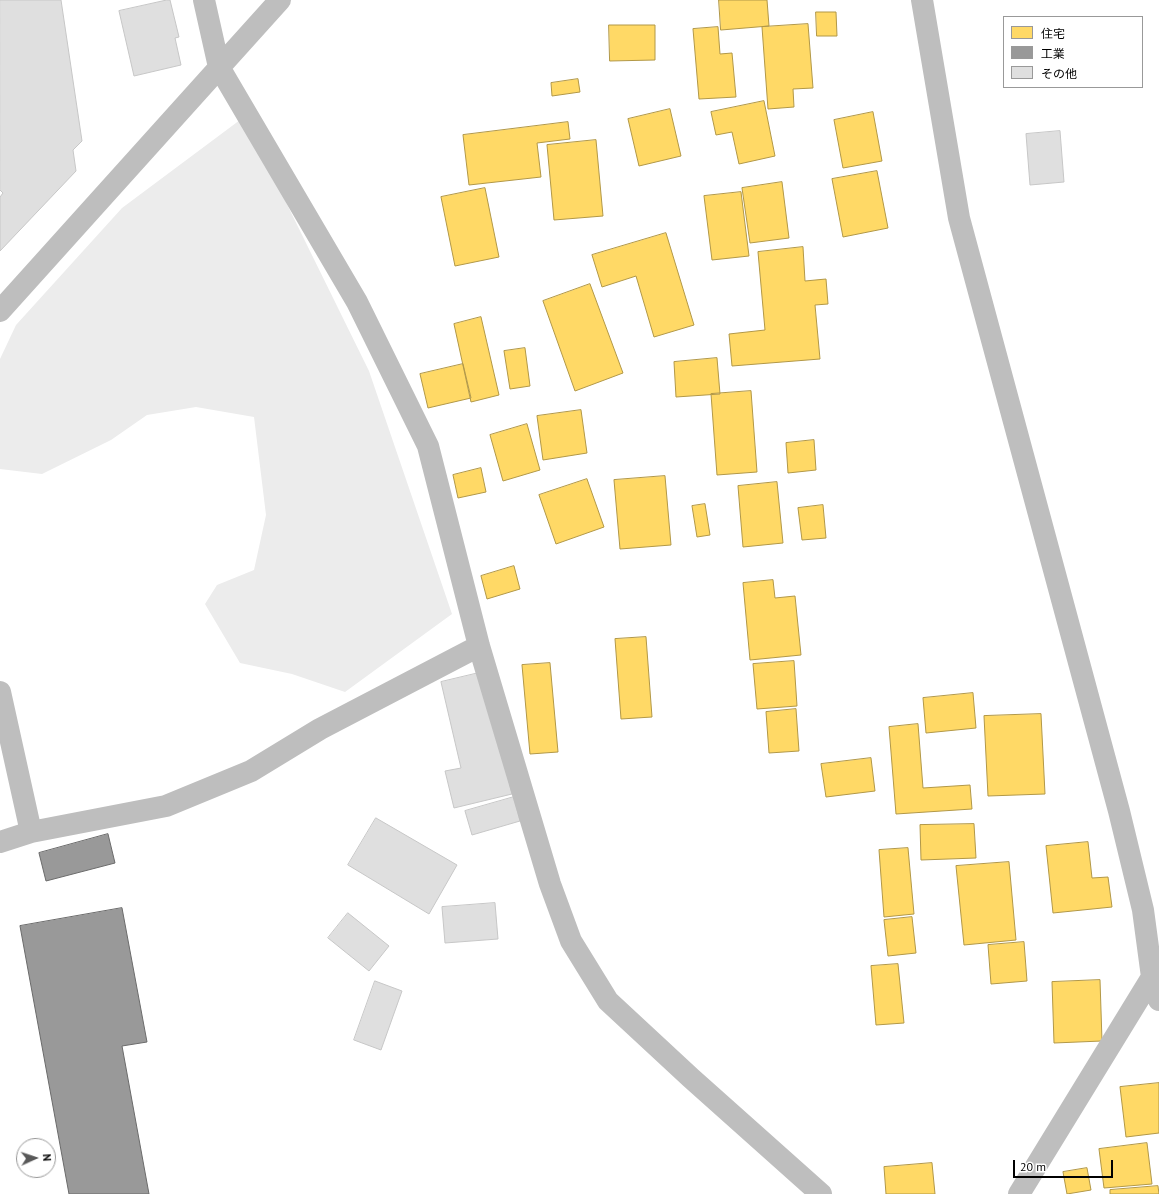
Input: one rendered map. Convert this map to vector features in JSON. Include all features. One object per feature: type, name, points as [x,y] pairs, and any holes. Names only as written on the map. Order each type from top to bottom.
[{"type":"street","points":[[204,0],[219,67],[357,302],[428,446],[479,646],[556,899],[571,941],[608,1001],[691,1078],[821,1194]]},
{"type":"street","points":[[0,311],[280,0]]},
{"type":"street","points":[[922,0],[959,218],[1119,811],[1143,910],[1152,977],[1159,1000]]},
{"type":"street","points":[[0,842],[30,832],[166,806],[251,771],[320,729],[479,646]]},
{"type":"street","points":[[0,692],[30,832]]},
{"type":"street","points":[[1020,1194],[1152,977]]},
{"type":"shaded area","points":[[244,117],[369,371],[452,614],[345,692],[292,674],[240,663],[205,604],[217,585],[254,570],[266,515],[254,417],[196,407],[147,415],[111,440],[42,474],[0,469],[0,359],[16,325],[122,208]]},
{"type":"building: 住宅","points":[[719,0],[767,0],[769,26],[721,30]]},
{"type":"building: 住宅","points":[[816,12],[836,12],[837,36],[817,36]]},
{"type":"building: 住宅","points":[[808,24],[813,88],[793,89],[794,107],[768,109],[762,27]]},
{"type":"building: 住宅","points":[[609,25],[655,25],[655,60],[610,61]]},
{"type":"building: 住宅","points":[[718,27],[720,54],[732,53],[736,97],[699,99],[693,29]]},
{"type":"building: 住宅","points":[[578,79],[580,92],[552,96],[551,83]]},
{"type":"building: 住宅","points":[[764,101],[775,156],[739,164],[732,132],[716,135],[711,112]]},
{"type":"building: 住宅","points":[[670,109],[681,156],[639,166],[628,119]]},
{"type":"building: 住宅","points":[[873,112],[882,161],[843,168],[834,120]]},
{"type":"building: 住宅","points":[[568,122],[570,139],[537,143],[541,177],[469,185],[463,135]]},
{"type":"building: 住宅","points":[[596,140],[603,216],[554,220],[547,145]]},
{"type":"building: 住宅","points":[[877,171],[888,228],[843,237],[832,179]]},
{"type":"building: 住宅","points":[[782,182],[789,238],[750,243],[742,188]]},
{"type":"building: 住宅","points":[[485,188],[499,257],[455,266],[441,197]]},
{"type":"building: 住宅","points":[[741,192],[749,256],[712,260],[704,196]]},
{"type":"building: 住宅","points":[[666,233],[694,325],[654,337],[636,276],[602,287],[592,255]]},
{"type":"building: 住宅","points":[[803,247],[805,281],[826,279],[828,304],[815,305],[820,359],[732,366],[729,334],[765,330],[758,252]]},
{"type":"building: 住宅","points":[[590,284],[623,373],[575,391],[543,301]]},
{"type":"building: 住宅","points":[[481,317],[499,395],[471,402],[454,324]]},
{"type":"building: 住宅","points":[[525,348],[530,386],[510,389],[504,351]]},
{"type":"building: 住宅","points":[[717,358],[720,394],[676,397],[674,362]]},
{"type":"building: 住宅","points":[[463,364],[471,398],[428,408],[420,374]]},
{"type":"building: 住宅","points":[[751,391],[757,472],[717,475],[711,394]]},
{"type":"building: 住宅","points":[[581,410],[587,453],[543,460],[537,416]]},
{"type":"building: 住宅","points":[[527,424],[540,470],[503,481],[490,435]]},
{"type":"building: 住宅","points":[[814,440],[816,470],[788,473],[786,443]]},
{"type":"building: 住宅","points":[[481,468],[486,492],[458,498],[453,475]]},
{"type":"building: 住宅","points":[[665,476],[671,545],[620,549],[614,480]]},
{"type":"building: 住宅","points":[[587,479],[604,527],[556,544],[539,495]]},
{"type":"building: 住宅","points":[[777,482],[783,543],[743,547],[738,486]]},
{"type":"building: 住宅","points":[[705,504],[710,535],[697,537],[692,506]]},
{"type":"building: 住宅","points":[[823,505],[826,538],[802,540],[798,508]]},
{"type":"building: 住宅","points":[[514,566],[520,589],[487,599],[481,576]]},
{"type":"building: 住宅","points":[[773,580],[775,598],[795,596],[801,655],[750,660],[743,583]]},
{"type":"building: 住宅","points":[[646,637],[652,717],[621,719],[615,639]]},
{"type":"building: 住宅","points":[[794,661],[797,706],[757,709],[753,664]]},
{"type":"building: 住宅","points":[[550,663],[558,752],[530,754],[522,665]]},
{"type":"building: 住宅","points":[[973,693],[976,728],[926,733],[923,698]]},
{"type":"building: 住宅","points":[[796,709],[799,751],[769,753],[766,712]]},
{"type":"building: 住宅","points":[[1041,714],[1045,794],[988,796],[984,716]]},
{"type":"building: 住宅","points":[[918,724],[923,788],[970,785],[972,809],[896,814],[889,727]]},
{"type":"building: 住宅","points":[[871,758],[875,791],[826,797],[821,764]]},
{"type":"building: 住宅","points":[[974,824],[976,858],[921,860],[920,825]]},
{"type":"building: 住宅","points":[[1088,842],[1092,878],[1108,877],[1112,907],[1053,913],[1046,846]]},
{"type":"building: 住宅","points":[[908,848],[914,914],[884,917],[879,850]]},
{"type":"building: 住宅","points":[[1009,862],[1016,940],[964,945],[956,866]]},
{"type":"building: 住宅","points":[[912,917],[916,953],[888,956],[884,920]]},
{"type":"building: 住宅","points":[[1024,942],[1027,981],[991,984],[988,945]]},
{"type":"building: 住宅","points":[[898,964],[904,1023],[876,1025],[871,966]]},
{"type":"building: 住宅","points":[[1100,980],[1102,1041],[1054,1043],[1052,982]]},
{"type":"building: 住宅","points":[[1159,1083],[1159,1133],[1126,1137],[1120,1087]]},
{"type":"building: 住宅","points":[[1147,1143],[1152,1184],[1104,1188],[1099,1149]]},
{"type":"building: 住宅","points":[[932,1163],[935,1194],[886,1194],[884,1167]]},
{"type":"building: 住宅","points":[[1087,1168],[1091,1190],[1067,1194],[1063,1172]]},
{"type":"building: 住宅","points":[[1158,1186],[1159,1194],[1110,1194],[1110,1190]]},
{"type":"building: 工業","points":[[108,834],[115,863],[46,881],[39,853]]},
{"type":"building: 工業","points":[[122,908],[147,1042],[122,1046],[149,1194],[69,1194],[20,926]]},
{"type":"building: その他","points":[[0,0],[61,0],[82,141],[73,150],[76,171],[0,251],[0,197],[3,193],[0,190]]},
{"type":"building: その他","points":[[170,0],[179,37],[175,38],[181,65],[134,76],[119,11]]},
{"type":"building: その他","points":[[1060,131],[1064,182],[1030,185],[1026,134]]},
{"type":"building: その他","points":[[483,672],[512,794],[454,808],[445,771],[461,768],[441,682]]},
{"type":"building: その他","points":[[514,797],[520,821],[472,835],[465,811]]},
{"type":"building: その他","points":[[376,818],[457,865],[429,914],[348,865]]},
{"type":"building: その他","points":[[495,903],[498,939],[445,943],[442,907]]},
{"type":"building: その他","points":[[348,913],[389,946],[369,971],[328,938]]},
{"type":"building: その他","points":[[375,981],[402,991],[381,1050],[354,1040]]}]
